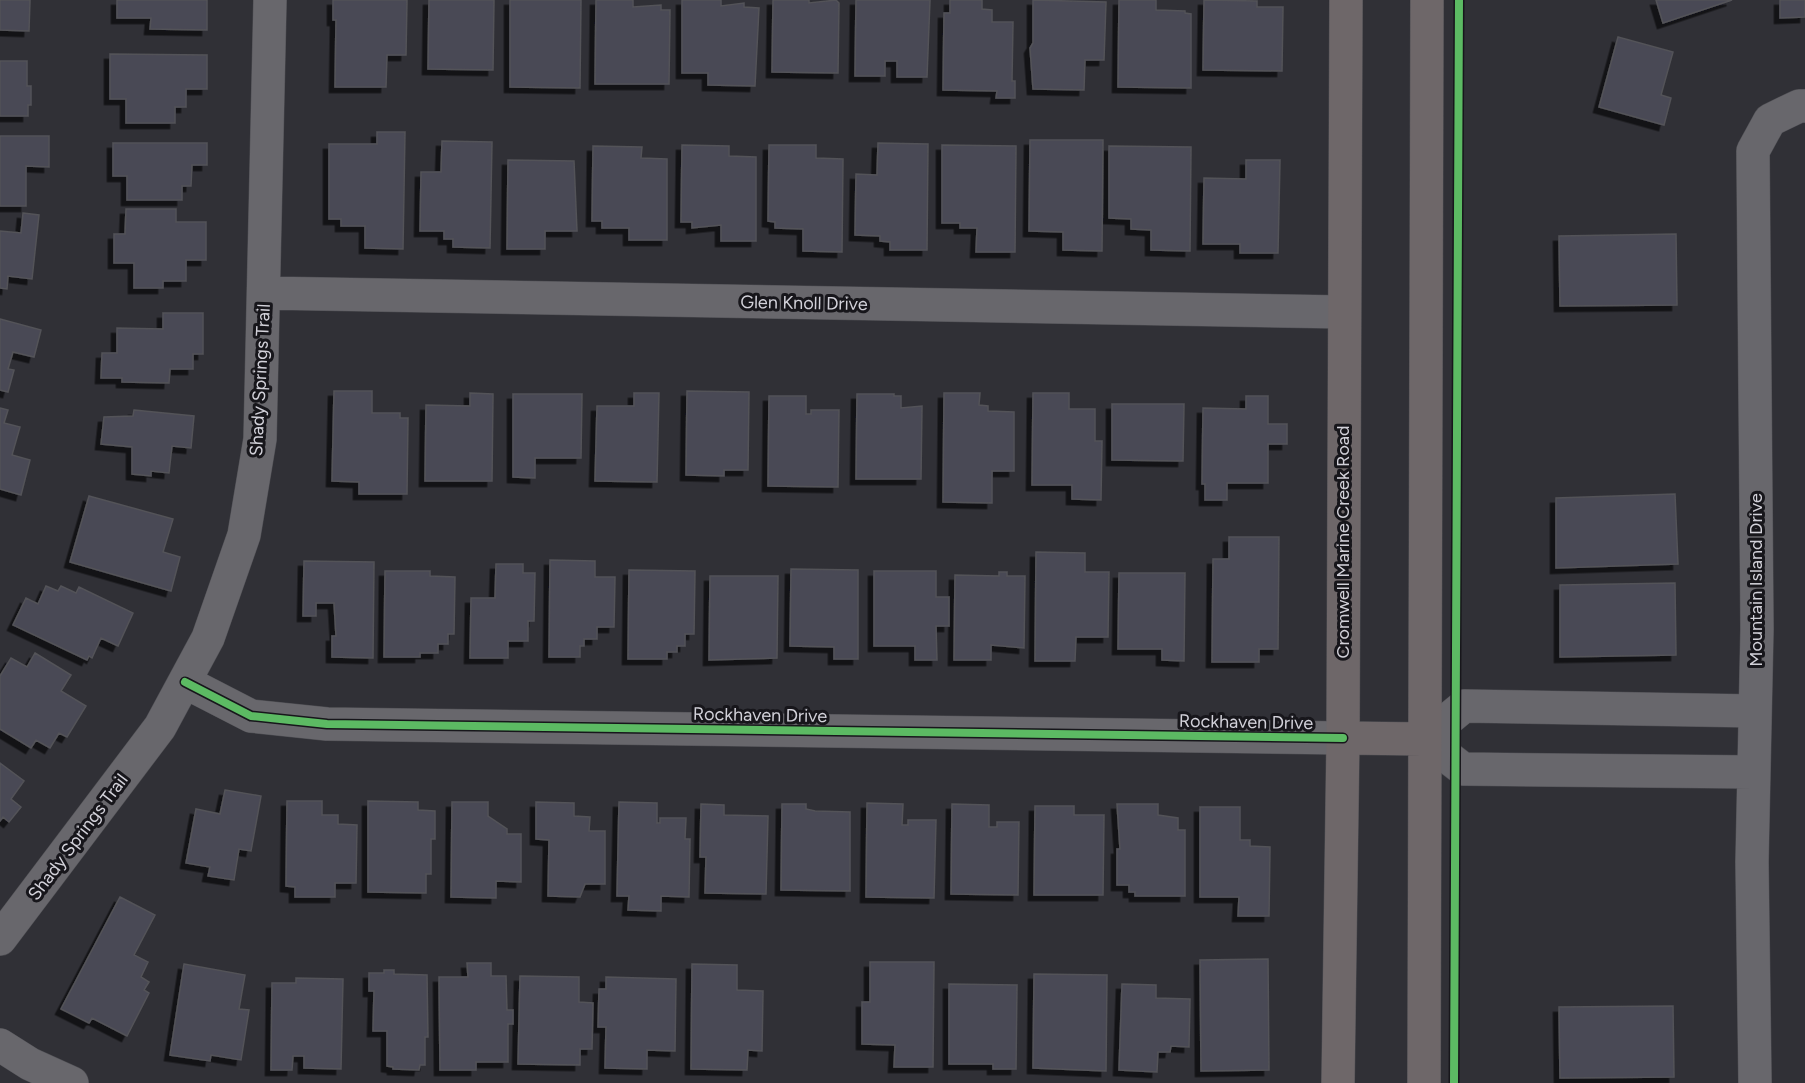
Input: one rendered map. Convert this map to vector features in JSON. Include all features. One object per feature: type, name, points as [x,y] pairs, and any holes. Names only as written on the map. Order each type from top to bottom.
[{"type":"main road","name":"Cromwell Marine Creek Road","points":[[1338,1083],[1343,738],[1346,0]]},
{"type":"main road","points":[[1424,1083],[1427,0]]},
{"type":"main road","points":[[1343,738],[1424,739]]},
{"type":"street","name":"Shady Springs Trail","points":[[0,939],[160,727],[208,638],[244,535],[260,439],[270,0]]},
{"type":"street","name":"Mountain Island Drive","points":[[1755,1083],[1752,862],[1757,629],[1753,151],[1770,120],[1799,106],[1805,106]]},
{"type":"street","name":"Glen Knoll Drive","points":[[264,293],[1343,312]]},
{"type":"street","name":"Rockhaven Drive","points":[[185,682],[251,716],[327,724],[1343,738]]},
{"type":"street","points":[[1754,772],[1463,769],[1424,739],[1464,706],[1755,711]]},
{"type":"street","points":[[0,1045],[30,1064],[72,1083]]},
{"type":"building","points":[[0,0],[30,0],[29,31],[0,30]]},
{"type":"building","points":[[117,0],[207,0],[207,30],[150,29],[151,18],[117,18]]},
{"type":"building","points":[[333,0],[407,0],[406,55],[387,55],[386,87],[335,87],[336,20],[333,20]]},
{"type":"building","points":[[429,0],[494,0],[493,70],[428,69]]},
{"type":"building","points":[[510,0],[581,0],[580,88],[510,87]]},
{"type":"building","points":[[596,0],[633,0],[633,7],[661,5],[661,10],[670,10],[669,84],[595,84]]},
{"type":"building","points":[[682,0],[721,0],[721,6],[744,3],[744,7],[759,8],[755,86],[708,85],[708,73],[682,73]]},
{"type":"building","points":[[773,0],[809,0],[809,3],[836,0],[839,3],[838,73],[772,72]]},
{"type":"building","points":[[856,0],[930,0],[927,77],[897,77],[897,61],[885,61],[885,76],[855,76]]},
{"type":"building","points":[[950,0],[982,0],[982,9],[992,10],[992,22],[1013,22],[1012,81],[1015,81],[1015,98],[996,98],[997,91],[943,90],[944,13],[950,13]]},
{"type":"building","points":[[1033,0],[1106,2],[1104,60],[1085,60],[1084,90],[1033,89],[1030,48],[1033,43]]},
{"type":"building","points":[[1119,0],[1156,0],[1156,10],[1185,11],[1191,14],[1191,88],[1118,87]]},
{"type":"building","points":[[1204,0],[1257,1],[1257,7],[1283,7],[1282,71],[1203,70]]},
{"type":"building","points":[[1656,0],[1732,0],[1663,23]]},
{"type":"building","points":[[1780,0],[1805,0],[1805,17],[1780,18]]},
{"type":"building","points":[[1618,37],[1673,52],[1661,95],[1671,98],[1664,125],[1599,107]]},
{"type":"building","points":[[110,54],[207,55],[207,89],[186,89],[186,107],[175,107],[175,123],[126,123],[126,99],[110,99]]},
{"type":"building","points":[[0,61],[27,61],[27,86],[31,86],[31,105],[28,105],[28,116],[0,116]]},
{"type":"building","points":[[377,132],[405,132],[403,249],[365,248],[365,226],[341,226],[341,219],[329,219],[329,144],[377,144]]},
{"type":"building","points":[[0,136],[49,136],[49,167],[26,166],[26,206],[0,206]]},
{"type":"building","points":[[1030,140],[1103,140],[1102,251],[1063,250],[1063,232],[1029,231]]},
{"type":"building","points":[[442,141],[492,142],[490,248],[453,247],[453,239],[444,239],[444,231],[420,231],[421,172],[441,172]]},
{"type":"building","points":[[113,143],[207,143],[207,165],[192,165],[191,186],[182,186],[182,200],[127,200],[127,176],[113,176]]},
{"type":"building","points":[[878,143],[928,144],[927,250],[890,250],[890,242],[880,241],[880,236],[855,235],[856,174],[877,175]]},
{"type":"building","points":[[682,145],[729,146],[729,156],[756,157],[756,241],[721,241],[721,225],[692,228],[692,222],[681,222]]},
{"type":"building","points":[[769,145],[816,145],[816,158],[843,159],[842,252],[803,251],[803,229],[775,228],[775,222],[768,221]]},
{"type":"building","points":[[942,145],[1016,146],[1015,252],[976,252],[977,228],[960,228],[960,223],[942,223]]},
{"type":"building","points":[[593,146],[642,147],[641,158],[667,159],[667,240],[629,240],[629,228],[602,228],[602,221],[592,221]]},
{"type":"building","points":[[1109,146],[1191,147],[1190,251],[1151,250],[1151,230],[1131,229],[1131,219],[1109,218]]},
{"type":"building","points":[[508,160],[574,161],[577,231],[545,231],[545,249],[507,249]]},
{"type":"building","points":[[1246,160],[1280,160],[1278,253],[1240,253],[1240,244],[1203,244],[1204,178],[1246,179]]},
{"type":"building","points":[[126,209],[176,209],[176,222],[206,222],[206,260],[186,260],[186,281],[163,281],[163,288],[134,288],[134,263],[114,263],[114,234],[125,234]]},
{"type":"building","points":[[23,213],[39,215],[32,279],[8,276],[7,289],[0,288],[0,231],[21,233]]},
{"type":"building","points":[[1676,234],[1677,305],[1560,306],[1559,236]]},
{"type":"building","points":[[163,313],[203,313],[203,354],[193,354],[193,369],[170,369],[169,383],[122,382],[122,378],[101,378],[102,353],[117,353],[117,328],[163,329]]},
{"type":"building","points":[[0,319],[41,330],[34,357],[13,352],[8,369],[14,370],[8,392],[0,390]]},
{"type":"building","points":[[334,391],[372,391],[372,413],[400,413],[400,418],[408,418],[407,494],[359,494],[359,482],[332,481]]},
{"type":"building","points":[[687,391],[749,392],[748,470],[724,470],[724,476],[686,475]]},
{"type":"building","points":[[470,393],[493,394],[492,481],[425,481],[426,405],[470,406]]},
{"type":"building","points":[[634,393],[659,393],[657,482],[595,481],[597,406],[634,406]]},
{"type":"building","points":[[944,393],[980,393],[979,405],[988,406],[988,411],[1014,412],[1014,471],[992,471],[992,503],[943,502]]},
{"type":"building","points":[[1033,393],[1069,393],[1069,409],[1095,409],[1095,441],[1102,441],[1101,500],[1072,499],[1072,485],[1032,485]]},
{"type":"building","points":[[513,394],[582,394],[581,458],[535,458],[535,478],[513,477]]},
{"type":"building","points":[[857,394],[894,394],[894,396],[901,396],[901,408],[922,406],[921,479],[856,479]]},
{"type":"building","points":[[769,396],[806,396],[806,414],[811,414],[811,410],[839,410],[838,487],[768,486]]},
{"type":"building","points":[[1246,396],[1268,396],[1268,424],[1287,424],[1287,444],[1268,444],[1268,483],[1227,483],[1227,500],[1205,500],[1205,484],[1202,484],[1203,408],[1246,409]]},
{"type":"building","points":[[1112,404],[1184,404],[1183,461],[1112,460]]},
{"type":"building","points":[[0,408],[8,410],[4,423],[20,427],[12,455],[30,460],[21,495],[0,489]]},
{"type":"building","points":[[134,410],[194,416],[191,448],[172,446],[169,473],[151,471],[151,476],[132,474],[132,447],[101,444],[104,417],[133,416]]},
{"type":"building","points":[[1675,494],[1678,564],[1556,568],[1556,498]]},
{"type":"building","points":[[89,496],[173,519],[163,552],[180,557],[171,591],[70,562]]},
{"type":"building","points":[[1229,537],[1279,537],[1278,649],[1259,649],[1259,662],[1212,662],[1213,559],[1229,559]]},
{"type":"building","points":[[1036,552],[1085,553],[1085,572],[1109,572],[1108,637],[1076,637],[1075,661],[1035,661]]},
{"type":"building","points":[[550,560],[595,561],[595,577],[615,577],[614,627],[597,627],[597,639],[584,639],[584,646],[580,646],[580,657],[549,657]]},
{"type":"building","points":[[304,561],[374,562],[373,658],[332,657],[332,636],[336,636],[334,603],[316,603],[316,616],[303,616]]},
{"type":"building","points":[[496,564],[523,564],[523,573],[535,573],[534,621],[528,621],[528,641],[508,641],[508,658],[470,658],[471,598],[495,598]]},
{"type":"building","points":[[791,569],[858,570],[858,659],[834,659],[834,647],[790,646]]},
{"type":"building","points":[[629,570],[695,571],[694,634],[685,634],[685,646],[677,646],[677,652],[667,652],[667,659],[628,659]]},
{"type":"building","points":[[385,571],[430,571],[430,576],[455,577],[454,634],[448,634],[448,644],[438,644],[438,653],[420,653],[420,657],[384,657]]},
{"type":"building","points":[[874,571],[936,571],[936,597],[949,597],[949,626],[936,626],[937,660],[915,660],[915,646],[874,646]]},
{"type":"building","points":[[999,572],[1007,572],[1007,576],[1025,576],[1024,648],[991,645],[991,660],[954,660],[955,575],[999,576]]},
{"type":"building","points":[[1119,573],[1185,573],[1184,661],[1162,660],[1162,649],[1118,649]]},
{"type":"building","points":[[710,576],[778,576],[777,658],[709,660]]},
{"type":"building","points":[[1675,583],[1676,655],[1560,657],[1560,585]]},
{"type":"building","points":[[46,586],[58,591],[61,586],[76,593],[79,587],[133,613],[118,646],[101,638],[92,658],[89,656],[87,660],[13,625],[26,598],[38,604]]},
{"type":"building","points":[[35,653],[71,675],[61,691],[86,706],[67,737],[59,733],[50,748],[36,740],[31,748],[0,729],[0,676],[11,658],[27,667]]},
{"type":"building","points":[[0,763],[24,781],[11,799],[21,807],[9,822],[3,817],[0,821]]},
{"type":"building","points":[[225,790],[261,796],[251,851],[239,849],[234,880],[208,876],[210,867],[186,863],[196,809],[220,814]]},
{"type":"building","points":[[287,801],[322,801],[322,815],[338,815],[338,824],[357,825],[356,883],[335,883],[335,897],[295,897],[295,887],[286,886]]},
{"type":"building","points":[[368,801],[418,802],[418,810],[435,811],[435,839],[431,839],[431,874],[426,874],[426,893],[368,892]]},
{"type":"building","points":[[452,802],[488,802],[488,816],[507,829],[507,834],[521,834],[521,882],[496,881],[496,898],[451,897]]},
{"type":"building","points":[[536,802],[574,803],[574,816],[590,817],[589,831],[605,831],[605,884],[585,884],[580,897],[548,896],[549,840],[536,839]]},
{"type":"building","points":[[619,802],[657,803],[657,823],[660,823],[660,818],[686,818],[685,839],[690,839],[689,897],[661,896],[661,911],[628,910],[629,896],[617,896]]},
{"type":"building","points":[[867,803],[903,804],[902,825],[908,825],[908,820],[936,820],[934,898],[866,897]]},
{"type":"building","points":[[701,804],[724,805],[724,815],[768,816],[766,894],[705,893],[706,857],[700,857]]},
{"type":"building","points":[[782,804],[806,804],[806,809],[815,811],[850,812],[850,891],[781,890]]},
{"type":"building","points":[[952,804],[989,805],[989,827],[997,827],[997,822],[1019,822],[1018,895],[951,894]]},
{"type":"building","points":[[1117,804],[1158,804],[1158,815],[1178,818],[1178,830],[1185,830],[1185,896],[1135,896],[1135,892],[1129,892],[1129,885],[1117,885],[1117,849],[1120,849]]},
{"type":"building","points":[[1035,806],[1074,806],[1074,815],[1104,815],[1103,895],[1034,895]]},
{"type":"building","points":[[1200,807],[1240,807],[1240,840],[1250,840],[1250,846],[1270,847],[1269,916],[1238,916],[1239,897],[1200,897]]},
{"type":"building","points":[[120,897],[155,915],[134,955],[148,962],[141,977],[149,982],[144,990],[149,993],[127,1036],[92,1018],[89,1023],[61,1009]]},
{"type":"building","points":[[1268,959],[1269,1070],[1201,1071],[1200,960]]},
{"type":"building","points":[[870,962],[934,962],[933,1067],[894,1067],[895,1045],[862,1044],[862,1002],[870,1002]]},
{"type":"building","points":[[467,963],[491,963],[491,976],[506,976],[507,1010],[513,1010],[513,1024],[508,1024],[508,1062],[476,1062],[476,1070],[440,1070],[439,977],[468,977]]},
{"type":"building","points":[[184,964],[245,975],[239,1009],[249,1010],[241,1060],[211,1055],[210,1061],[170,1055]]},
{"type":"building","points":[[692,964],[737,965],[737,990],[763,991],[762,1051],[748,1050],[747,1070],[691,1069]]},
{"type":"building","points":[[384,970],[394,970],[394,974],[427,975],[428,1037],[425,1037],[425,1065],[420,1065],[419,1070],[393,1069],[387,1066],[387,1031],[373,1031],[374,991],[369,991],[369,973],[384,973]]},
{"type":"building","points":[[1034,974],[1107,975],[1106,1071],[1033,1068]]},
{"type":"building","points":[[520,976],[579,977],[579,1002],[593,1003],[592,1049],[580,1049],[580,1065],[518,1064]]},
{"type":"building","points":[[606,977],[676,979],[675,1051],[647,1050],[647,1069],[605,1068],[606,1027],[598,1027],[599,989],[606,989]]},
{"type":"building","points":[[296,978],[343,979],[341,1069],[304,1068],[304,1056],[293,1056],[292,1070],[271,1070],[272,983],[296,983]]},
{"type":"building","points":[[949,984],[1017,985],[1016,1069],[993,1069],[993,1064],[949,1064]]},
{"type":"building","points":[[1122,984],[1156,985],[1156,998],[1190,999],[1189,1047],[1171,1046],[1170,1052],[1158,1052],[1157,1072],[1119,1070]]},
{"type":"building","points":[[1673,1006],[1674,1077],[1560,1078],[1559,1007]]},
{"type":"cycle path","points":[[1454,1083],[1459,0]]},
{"type":"cycle path","points":[[185,682],[251,716],[327,724],[1343,738]]}]
